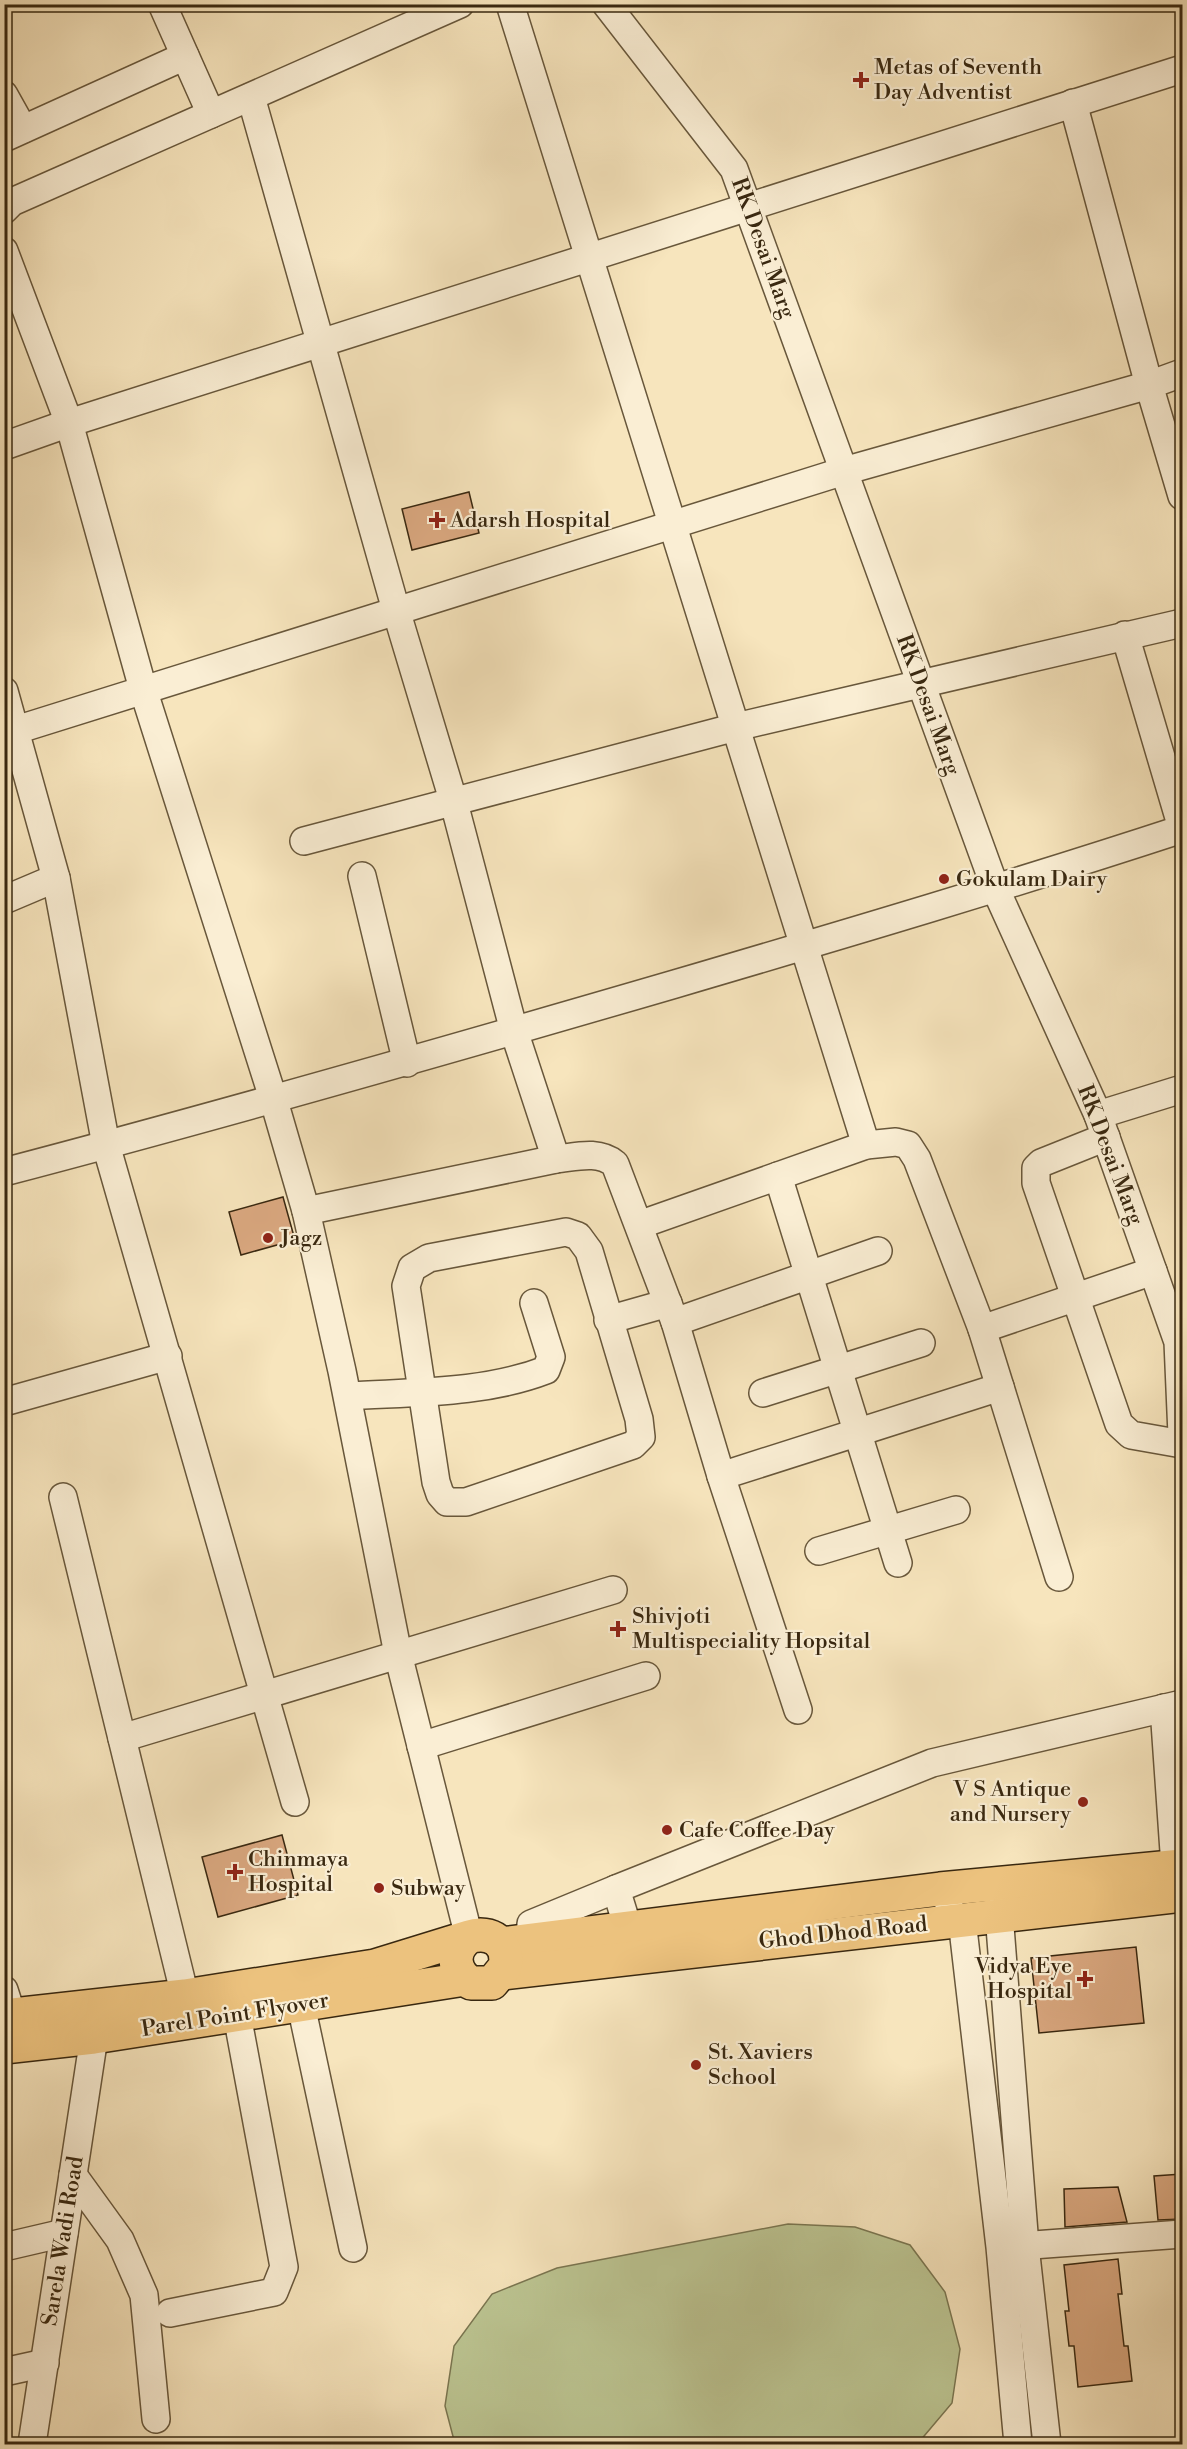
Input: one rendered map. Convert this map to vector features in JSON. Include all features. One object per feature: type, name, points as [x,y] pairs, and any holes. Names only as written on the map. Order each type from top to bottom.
[{"type":"main road","points":[[511,1952],[628,1928],[958,1887],[998,1899],[1180,1876]]},
{"type":"main road","name":"Ghod Dhod Road","points":[[469,1937],[486,1934],[511,1952],[962,1920],[998,1899]]},
{"type":"main road","points":[[7,2007],[185,1996],[375,1966],[469,1937]]},
{"type":"main road","points":[[465,1979],[459,1973],[455,1957],[458,1949],[469,1937]]},
{"type":"main road","name":"Ghod Dhod Road","points":[[465,1979],[485,1985],[492,1983],[511,1952]]},
{"type":"main road","name":"Parel Point Flyover","points":[[4,2047],[94,2037],[465,1979]]},
{"type":"street","points":[[162,4],[211,114]]},
{"type":"street","points":[[4,210],[12,202],[460,4]]},
{"type":"street","points":[[510,4],[866,1145]]},
{"type":"street","name":"RK Desai Marg","points":[[606,4],[734,170],[996,890],[1102,1126],[1180,1344],[1182,1435]]},
{"type":"street","points":[[4,95],[14,133],[185,56]]},
{"type":"street","points":[[4,446],[69,423],[1182,69]]},
{"type":"street","points":[[250,97],[396,610],[454,803],[514,1031],[556,1159]]},
{"type":"street","points":[[1073,103],[1149,385],[1182,496]]},
{"type":"street","points":[[4,251],[69,423],[143,689],[274,1101],[306,1211],[348,1396],[398,1654],[469,1937]]},
{"type":"street","points":[[16,730],[844,471],[1149,385],[1182,373]]},
{"type":"street","points":[[304,841],[736,727],[921,686],[1182,623]]},
{"type":"street","points":[[4,1172],[274,1101],[406,1063],[996,890],[1182,829],[1125,635]]},
{"type":"street","points":[[4,691],[56,878],[106,1145],[294,1802]]},
{"type":"street","points":[[362,876],[406,1063]]},
{"type":"street","points":[[4,900],[56,878]]},
{"type":"street","points":[[1182,1089],[1102,1126],[1041,1163],[1034,1174],[1075,1298],[1123,1430],[1131,1435],[1182,1444]]},
{"type":"street","points":[[639,1225],[866,1145],[896,1142],[908,1145],[917,1159],[982,1329],[1059,1577]]},
{"type":"street","points":[[306,1211],[556,1159],[595,1155],[608,1158],[615,1164],[671,1312],[721,1476],[798,1710]]},
{"type":"street","points":[[778,1176],[898,1563]]},
{"type":"street","points":[[566,1232],[573,1233],[585,1242],[589,1251],[639,1419],[641,1437],[633,1445],[466,1502],[447,1502],[440,1494],[436,1482],[424,1391],[406,1286],[412,1268],[429,1258],[566,1232]]},
{"type":"street","points":[[608,1320],[671,1312],[810,1277],[878,1251]]},
{"type":"street","points":[[982,1329],[1153,1271]]},
{"type":"street","points":[[348,1396],[485,1386],[546,1370],[551,1357],[534,1303]]},
{"type":"street","points":[[764,1393],[921,1343]]},
{"type":"street","points":[[4,1402],[168,1356]]},
{"type":"street","points":[[721,1476],[1000,1387]]},
{"type":"street","points":[[63,1497],[185,1996]]},
{"type":"street","points":[[819,1551],[956,1510]]},
{"type":"street","points":[[122,1737],[613,1590]]},
{"type":"street","points":[[421,1746],[646,1676]]},
{"type":"street","points":[[511,1952],[531,1924],[932,1763],[1173,1706],[1180,1876]]},
{"type":"street","points":[[958,1887],[949,1896],[948,1906],[954,1917],[962,1920],[1047,2445]]},
{"type":"street","points":[[616,1888],[628,1928]]},
{"type":"street","points":[[998,1899],[1013,2246],[1018,2445]]},
{"type":"street","points":[[301,2005],[352,2248]]},
{"type":"street","points":[[170,2313],[274,2292],[284,2267],[237,2015]]},
{"type":"street","name":"Sarela Wadi Road","points":[[32,2445],[94,2037]]},
{"type":"street","points":[[74,2175],[120,2240],[144,2295],[156,2419]]},
{"type":"street","points":[[4,2247],[64,2233]]},
{"type":"street","points":[[1013,2246],[1182,2234]]},
{"type":"street","points":[[4,2372],[45,2363]]},
{"type":"green space","points":[[788,2224],[855,2227],[910,2245],[945,2292],[960,2349],[952,2403],[919,2442],[912,2444],[455,2444],[445,2406],[454,2346],[492,2294],[557,2268]]},
{"type":"building","points":[[469,492],[479,533],[412,550],[402,509]]},
{"type":"building","points":[[283,1197],[295,1240],[241,1255],[229,1212]]},
{"type":"building","points":[[282,1835],[298,1895],[218,1917],[202,1857]]},
{"type":"building","points":[[1136,1947],[1144,2023],[1039,2033],[1031,1958]]},
{"type":"building","points":[[1182,2174],[1182,2219],[1158,2220],[1154,2176]]},
{"type":"building","points":[[1118,2187],[1127,2222],[1065,2227],[1064,2189]]},
{"type":"building","points":[[1118,2259],[1122,2294],[1118,2294],[1124,2346],[1128,2346],[1132,2381],[1078,2387],[1074,2346],[1069,2346],[1065,2311],[1069,2311],[1064,2265]]},
{"type":"place","name":"Metas of Seventh Day Adventist","points":[[861,80]]},
{"type":"place","name":"Adarsh Hospital","points":[[437,520]]},
{"type":"place","name":"Gokulam Dairy","points":[[944,879]]},
{"type":"place","name":"Jagz","points":[[268,1238]]},
{"type":"place","name":"Shivjoti Multispeciality Hopsital","points":[[618,1629]]},
{"type":"place","name":"V S Antique and Nursery","points":[[1083,1802]]},
{"type":"place","name":"Cafe Coffee Day","points":[[667,1830]]},
{"type":"place","name":"Chinmaya Hospital","points":[[235,1872]]},
{"type":"place","name":"Subway","points":[[379,1888]]},
{"type":"place","name":"Vidya Eye Hospital","points":[[1085,1979]]},
{"type":"place","name":"St. Xaviers School","points":[[696,2065]]}]
